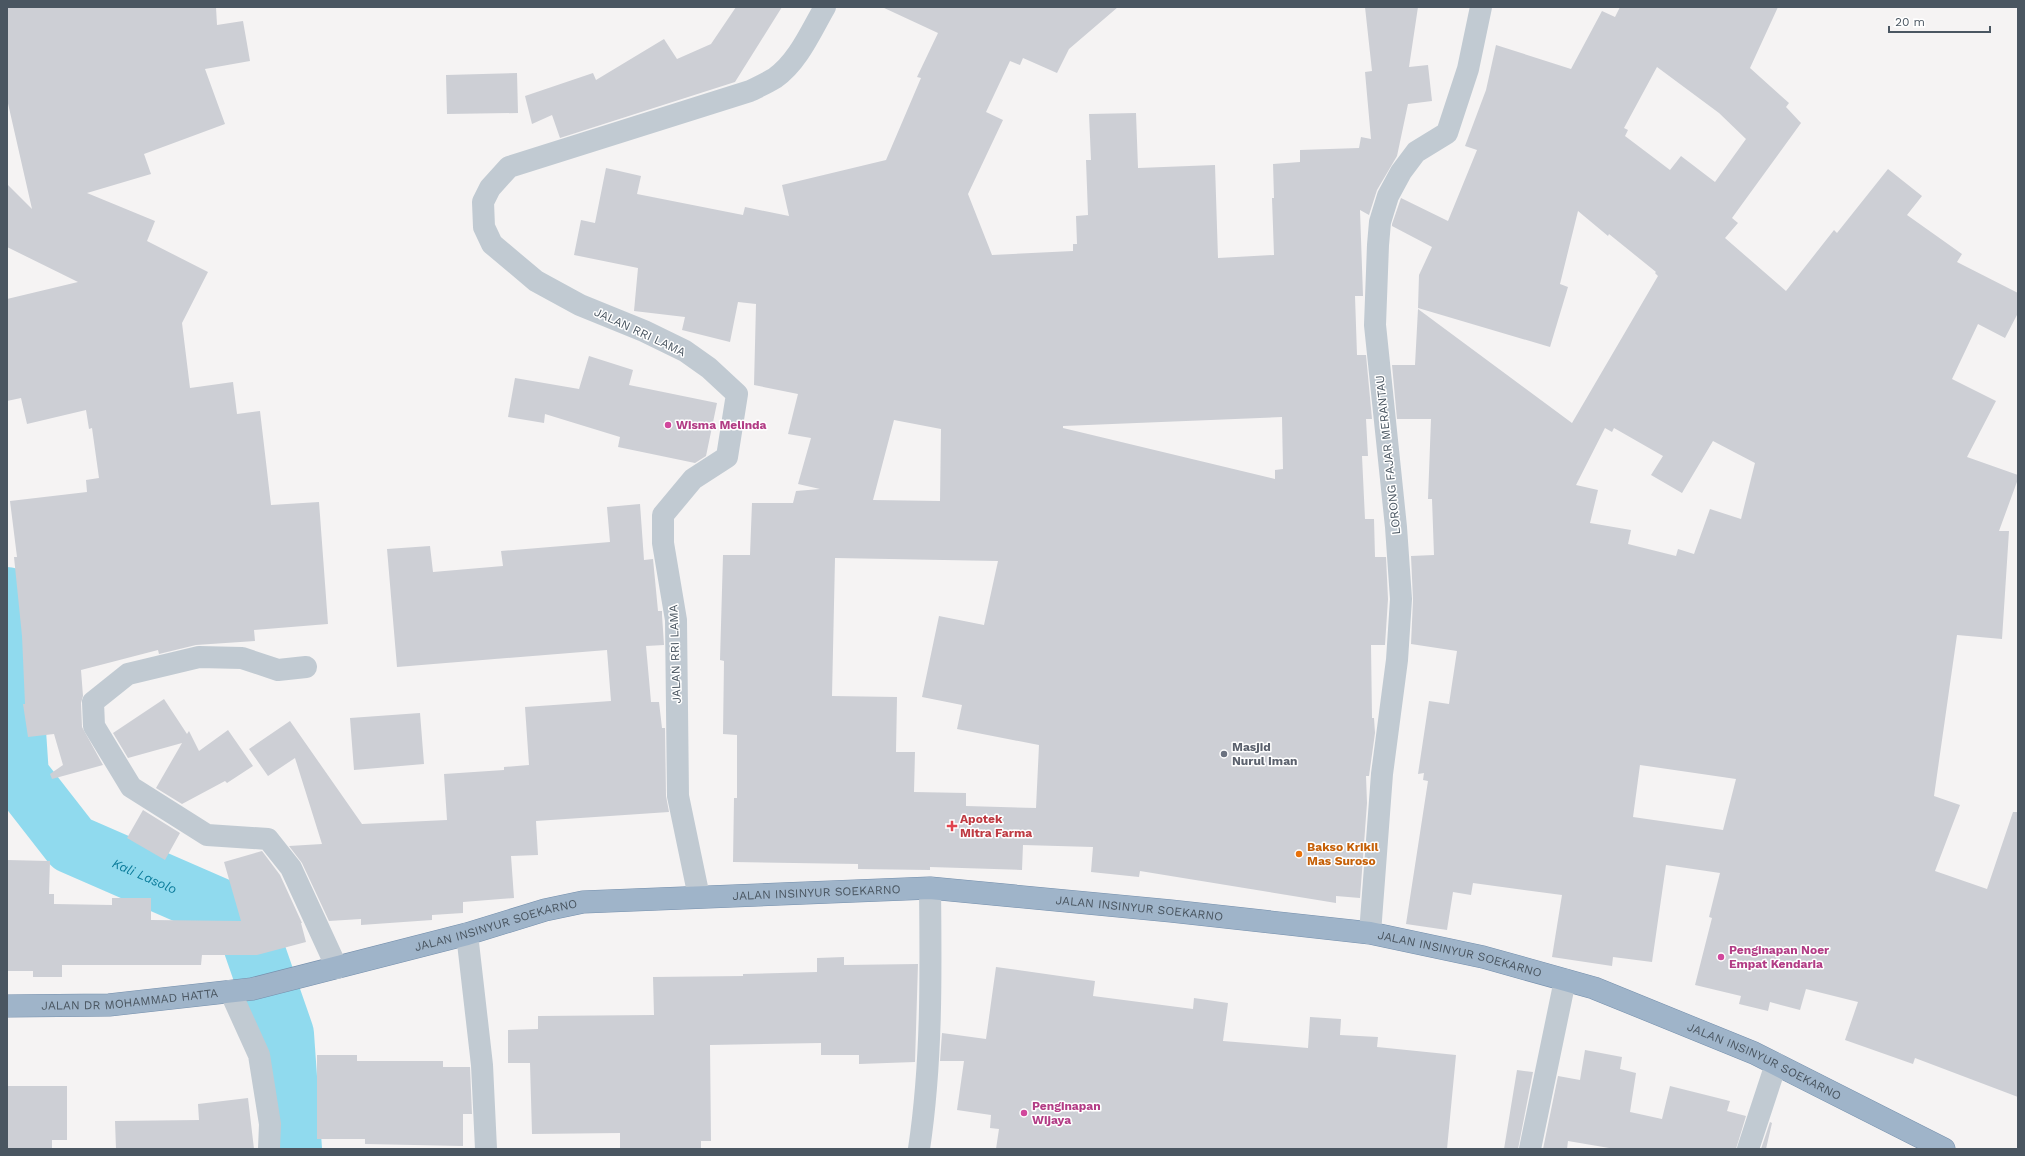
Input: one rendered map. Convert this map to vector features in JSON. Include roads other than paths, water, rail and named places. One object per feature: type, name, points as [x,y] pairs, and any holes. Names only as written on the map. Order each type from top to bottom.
[{"type":"highway","name":"JALAN INSINYUR SOEKARNO","points":[[302,977],[467,934],[545,910],[583,902],[930,888],[1171,911],[1370,933],[1483,957],[1594,988],[1754,1052],[1944,1149]]},
{"type":"highway","name":"JALAN DR MOHAMMAD HATTA","points":[[7,1006],[109,1005],[252,989],[302,977]]},
{"type":"street","name":"JALAN RRI LAMA","points":[[699,897],[678,796],[676,620],[663,543],[663,515],[693,479],[727,458],[737,394],[709,368],[685,351],[644,331],[580,304],[536,281],[492,244],[484,227],[483,202],[490,188],[509,167],[750,91],[775,78],[788,65],[804,43],[825,7]]},
{"type":"street","name":"LORONG FAJAR MERANTAU","points":[[1370,933],[1382,774],[1397,660],[1401,599],[1396,527],[1375,325],[1380,230],[1388,196],[1401,172],[1416,152],[1447,133],[1468,69],[1482,7]]},
{"type":"street","points":[[306,667],[278,670],[242,658],[199,657],[128,674],[92,702],[94,726],[130,787],[207,834],[268,839],[291,868],[337,968]]},
{"type":"street","points":[[919,1149],[929,1055],[931,990],[930,888]]},
{"type":"street","points":[[467,934],[482,1065],[486,1149]]},
{"type":"street","points":[[1530,1149],[1565,980]]},
{"type":"street","points":[[230,991],[259,1055],[270,1124],[268,1149]]},
{"type":"street","points":[[1748,1149],[1776,1064]]},
{"type":"waterway","name":"Kali Lasolo","points":[[7,597],[19,776],[72,844],[244,919],[284,1034],[292,1149]]},
{"type":"place","name":"Wisma Melinda","points":[[668,425]]},
{"type":"place","name":"Masjid Nurul Iman","points":[[1224,754]]},
{"type":"place","name":"Apotek Mitra Farma","points":[[952,826]]},
{"type":"place","name":"Bakso Krikil Mas Suroso","points":[[1299,854]]},
{"type":"place","name":"Penginapan Noer Empat Kendaria","points":[[1721,957]]},
{"type":"place","name":"Penginapan Wijaya","points":[[1024,1113]]}]
